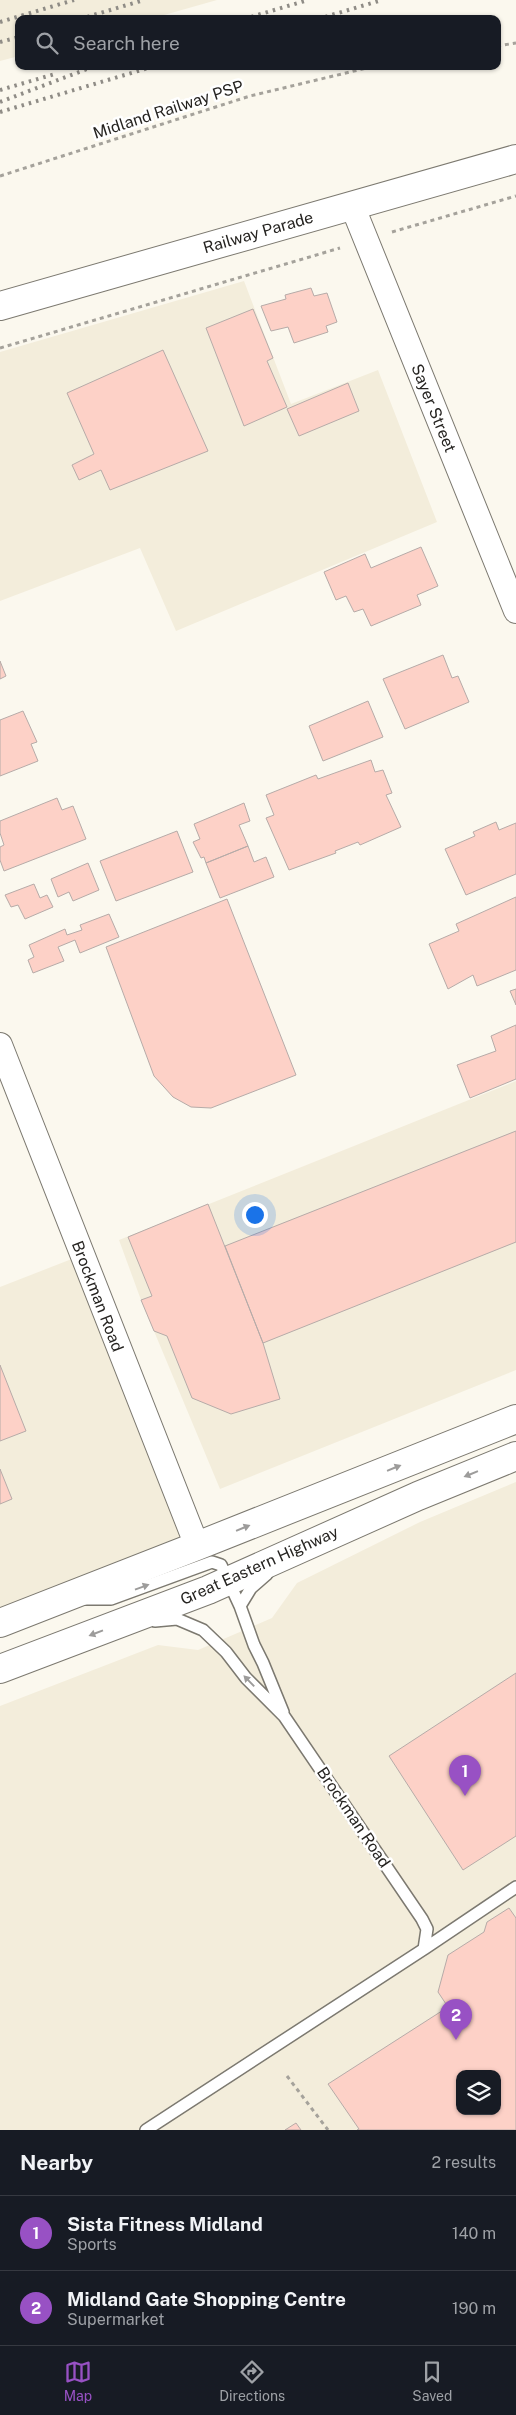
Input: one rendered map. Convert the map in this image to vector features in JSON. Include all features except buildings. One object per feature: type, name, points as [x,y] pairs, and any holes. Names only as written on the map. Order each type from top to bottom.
[{"type":"main road","name":"Railway Parade","points":[[0,306],[516,159]]},
{"type":"main road","points":[[0,1623],[198,1546],[516,1418]]},
{"type":"main road","name":"Great Eastern Highway","points":[[0,1669],[229,1580],[291,1551],[516,1456]]},
{"type":"street","name":"Sayer Street","points":[[352,205],[516,611]]},
{"type":"street","name":"Brockman Road","points":[[0,1045],[198,1546]]},
{"type":"lane","points":[[240,1606],[251,1588],[291,1551]]},
{"type":"lane","name":"Brockman Road","points":[[60,1600],[111,1599],[212,1562],[221,1565],[240,1606],[284,1716]]},
{"type":"lane","name":"Brockman Road","points":[[123,1622],[177,1619],[203,1630],[226,1652],[246,1678],[284,1716],[422,1919],[427,1929],[424,1949]]},
{"type":"lane","points":[[146,2130],[516,1887]]},
{"type":"path","points":[[501,45],[516,43]]},
{"type":"path","name":"Midland Railway PSP","points":[[0,176],[250,96],[358,70]]},
{"type":"path","points":[[0,348],[516,196]]},
{"type":"path","points":[[287,2076],[328,2130]]},
{"type":"shaded area","points":[[0,0],[217,0],[164,15],[15,15],[15,57],[0,61]]},
{"type":"shaded area","points":[[244,281],[291,404],[378,370],[437,522],[176,631],[140,548],[0,601],[0,352]]},
{"type":"shaded area","points":[[516,1081],[516,1370],[220,1489],[141,1300],[119,1240]]},
{"type":"shaded area","points":[[82,1255],[197,1546],[0,1623],[0,1287]]},
{"type":"shaded area","points":[[516,1482],[516,2130],[0,2130],[0,1706],[158,1645],[198,1650],[272,1618],[297,1583],[420,1522]]},
{"type":"railway","points":[[24,15],[74,0]]},
{"type":"railway","points":[[93,15],[144,0]]},
{"type":"railway","points":[[257,15],[308,0]]},
{"type":"railway","points":[[331,15],[382,0]]},
{"type":"railway","points":[[0,22],[15,18]]},
{"type":"railway","points":[[0,42],[15,38]]},
{"type":"railway","points":[[0,102],[84,70]]},
{"type":"railway","points":[[0,112],[142,70]]},
{"type":"railway","points":[[0,90],[55,74]]},
{"type":"place","name":"Sista Fitness Midland","points":[[465,1796]]},
{"type":"place","name":"Midland Gate Shopping Centre","points":[[456,2040]]}]
